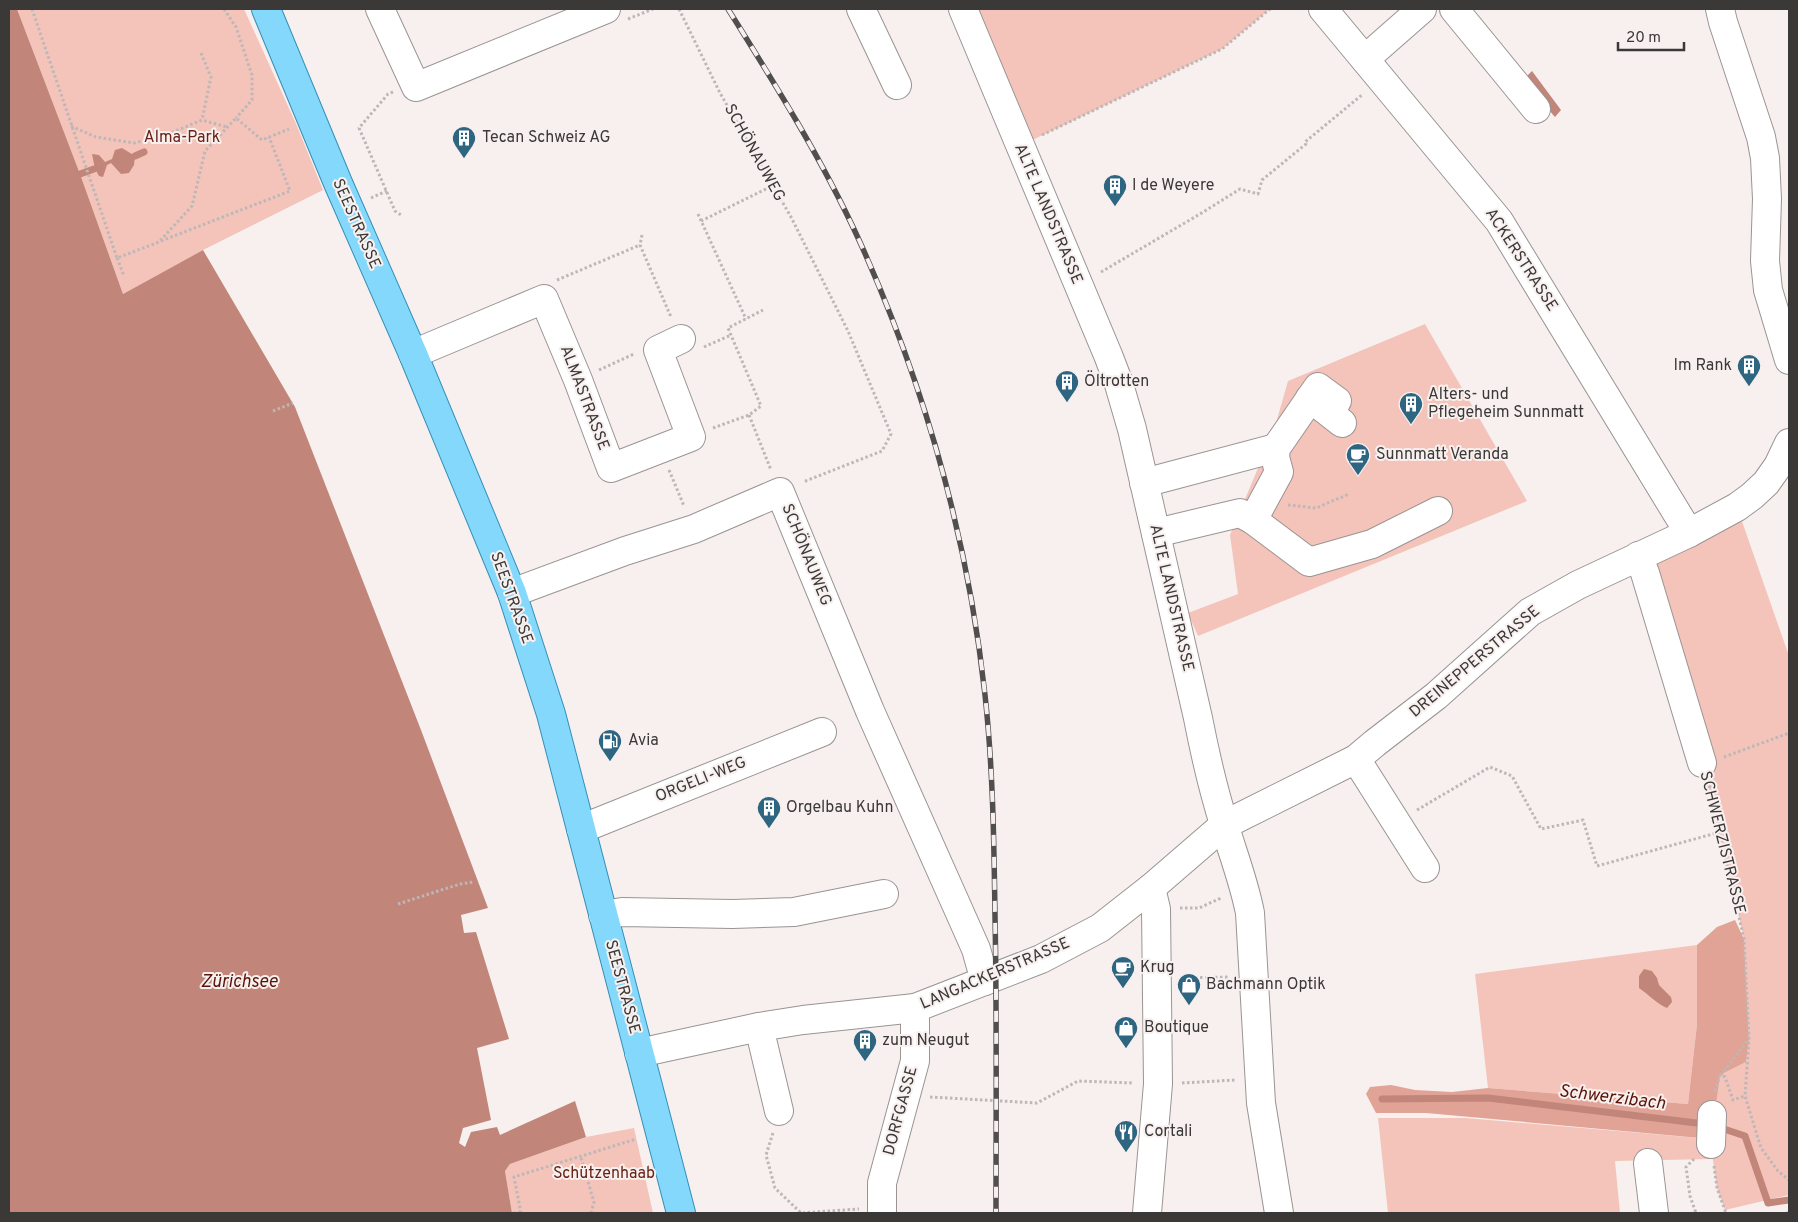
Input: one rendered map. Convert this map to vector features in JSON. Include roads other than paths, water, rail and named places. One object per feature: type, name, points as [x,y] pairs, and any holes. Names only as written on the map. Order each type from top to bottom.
[{"type":"main road","name":"SEESTRASSE","points":[[266,9],[338,183],[413,354],[512,593],[551,714],[681,1213]]},
{"type":"street","points":[[380,9],[416,86],[615,15]]},
{"type":"street","points":[[861,9],[897,85]]},
{"type":"street","name":"ALTE LANDSTRASSE","points":[[963,9],[1118,381],[1132,429],[1208,766],[1224,825],[1245,887],[1250,913],[1261,1103],[1280,1213]]},
{"type":"street","name":"ACKERSTRASSE","points":[[1323,9],[1502,226],[1689,533]]},
{"type":"street","points":[[1373,69],[1422,9]]},
{"type":"street","points":[[1454,9],[1536,109]]},
{"type":"street","points":[[1720,9],[1765,158],[1767,191],[1765,261],[1768,290],[1789,360]]},
{"type":"street","name":"ALMASTRASSE","points":[[413,354],[544,299],[578,380],[611,468],[691,437],[658,350],[681,339]]},
{"type":"street","points":[[1258,510],[1279,472],[1275,457],[1276,448],[1310,398],[1340,412]]},
{"type":"street","name":"DREINEPPERSTRASSE","points":[[1224,825],[1356,759],[1375,742],[1436,696],[1530,612],[1578,585],[1689,533],[1737,507],[1766,483],[1778,466],[1789,443]]},
{"type":"street","points":[[1144,483],[1276,448]]},
{"type":"street","name":"SCHÖNAUWEG","points":[[512,593],[625,551],[694,529],[780,492],[870,711],[976,949],[985,980]]},
{"type":"street","points":[[1258,510],[1309,562],[1372,544],[1438,510]]},
{"type":"street","points":[[1156,533],[1258,510]]},
{"type":"street","name":"SCHWERZISTRASSE","points":[[1638,556],[1710,761]]},
{"type":"street","name":"ORGELI-WEG","points":[[581,829],[822,732]]},
{"type":"street","points":[[1356,759],[1425,868]]},
{"type":"street","name":"LANGACKERSTRASSE","points":[[639,1053],[759,1027],[803,1020],[915,1008],[1041,959],[1154,899],[1224,825]]},
{"type":"street","points":[[603,915],[622,912],[732,914],[794,912],[884,894]]},
{"type":"street","points":[[1147,1213],[1158,1084],[1154,899]]},
{"type":"street","name":"DORFGASSE","points":[[882,1210],[882,1183],[915,1061],[915,1008]]},
{"type":"street","points":[[759,1027],[776,1120]]},
{"type":"street","points":[[1711,1144],[1712,1115]]},
{"type":"street","points":[[1648,1164],[1654,1213]]},
{"type":"water","name":"Zürichsee","points":[[9,9],[17,9],[80,174],[123,294],[203,250],[295,407],[488,908],[461,915],[464,933],[476,932],[509,1039],[477,1048],[491,1120],[463,1128],[459,1143],[465,1147],[471,1132],[497,1127],[500,1135],[575,1101],[586,1137],[510,1164],[505,1171],[512,1213],[9,1213]]},
{"type":"water","points":[[1532,71],[1561,110],[1555,117],[1523,80]]},
{"type":"water","points":[[122,148],[135,156],[134,165],[129,173],[121,174],[111,163],[107,165],[103,177],[99,176],[95,169],[92,154],[99,155],[105,162],[112,159],[115,150]]},
{"type":"water","points":[[1644,969],[1652,971],[1659,985],[1671,997],[1672,1002],[1667,1008],[1639,988],[1639,976]]},
{"type":"waterway","points":[[135,156],[144,152]]},
{"type":"waterway","points":[[80,174],[94,169]]},
{"type":"waterway","name":"Schwerzibach","points":[[1382,1099],[1488,1098],[1705,1124]]},
{"type":"waterway","name":"Schwerzibach","points":[[1718,1127],[1745,1136],[1768,1203],[1789,1200]]},
{"type":"railway","points":[[728,9],[814,151],[859,240],[904,350],[923,406],[955,520],[977,636],[990,750],[994,833],[996,953],[996,1213]]},
{"type":"place","name":"Tecan Schweiz AG","points":[[464,159]]},
{"type":"place","name":"I de Weyere","points":[[1115,207]]},
{"type":"place","name":"Im Rank","points":[[1749,387]]},
{"type":"place","name":"Öltrotten","points":[[1067,403]]},
{"type":"place","name":"Alters- und Pflegeheim Sunnmatt","points":[[1411,425]]},
{"type":"place","name":"Sunnmatt Veranda","points":[[1358,476]]},
{"type":"place","name":"Avia","points":[[610,762]]},
{"type":"place","name":"Orgelbau Kuhn","points":[[769,829]]},
{"type":"place","name":"Krug","points":[[1123,989]]},
{"type":"place","name":"Bachmann Optik","points":[[1189,1006]]},
{"type":"place","name":"Boutique","points":[[1126,1049]]},
{"type":"place","name":"zum Neugut","points":[[865,1062]]},
{"type":"place","name":"Cortali","points":[[1126,1153]]},
{"type":"park label","name":"Alma-Park","points":[[182,138]]},
{"type":"park label","name":"Schützenhaab","points":[[604,1174]]}]
